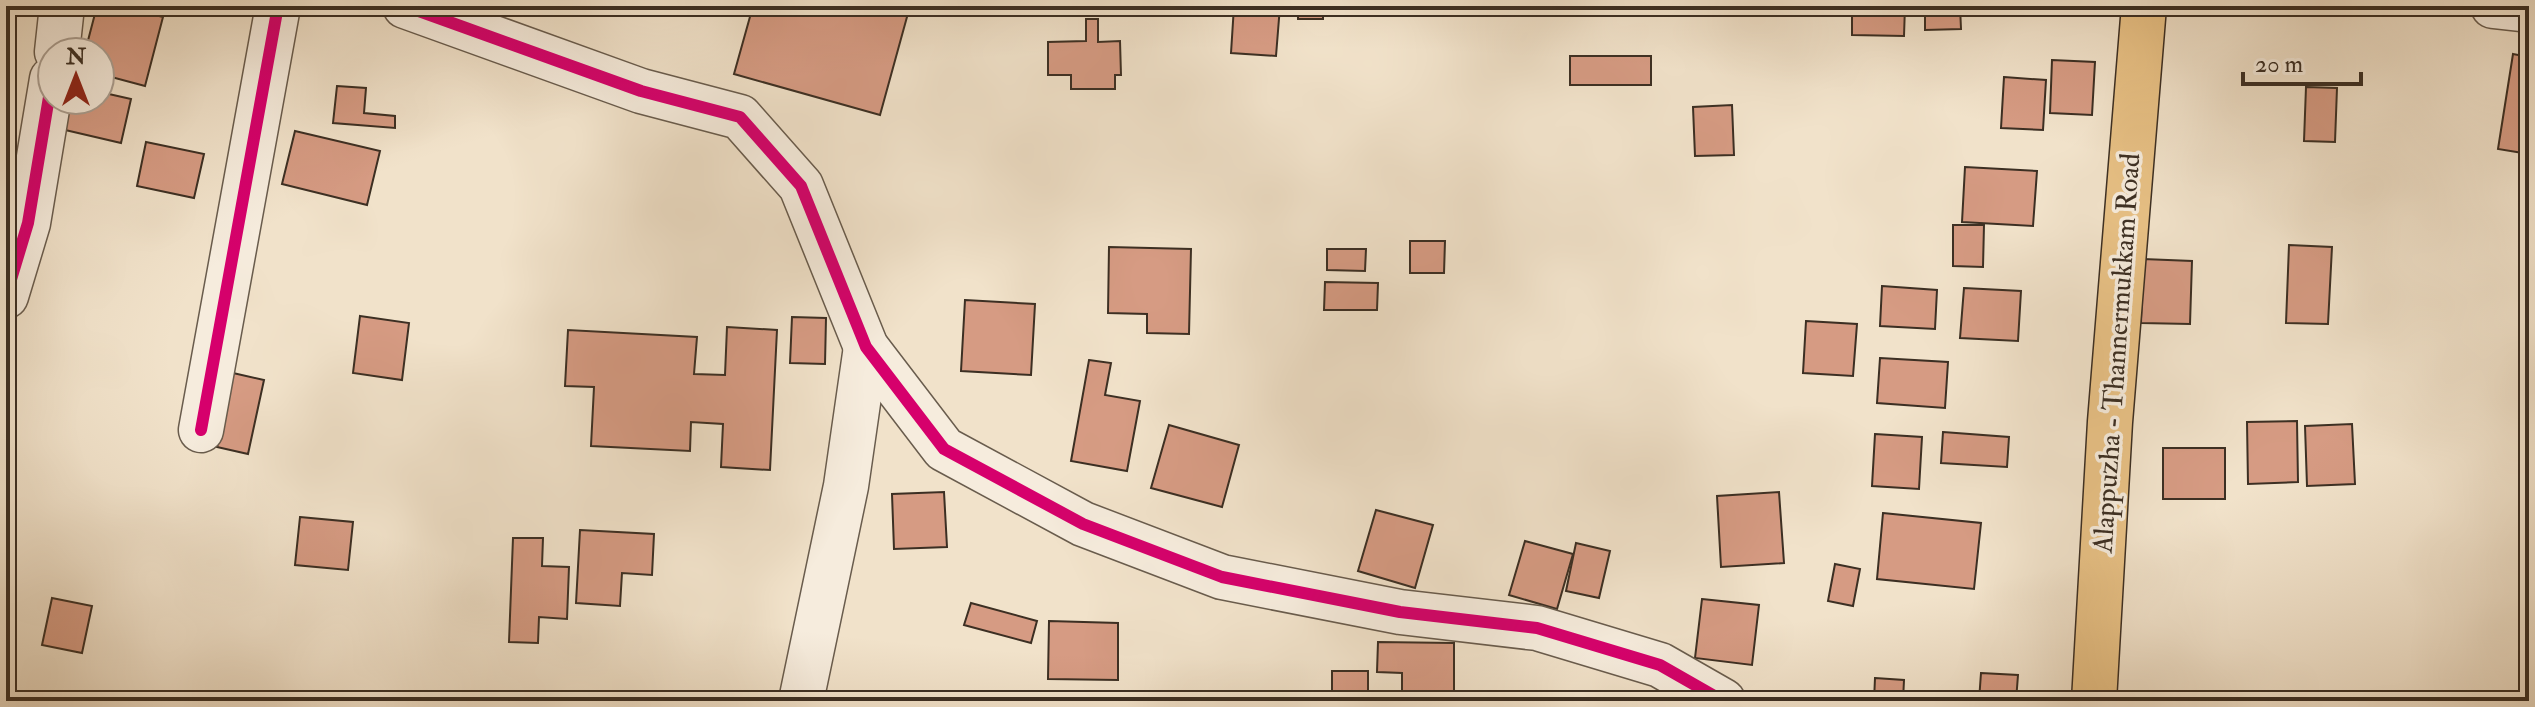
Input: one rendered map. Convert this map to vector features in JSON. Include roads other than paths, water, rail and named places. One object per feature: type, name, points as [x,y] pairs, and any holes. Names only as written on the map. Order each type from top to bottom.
[{"type":"main road","name":"Alappuzha - Thannermukkam Road","points":[[2094,701],[2110,422],[2144,6]]},
{"type":"street","points":[[59,36],[62,6]]},
{"type":"street","points":[[201,430],[278,6]]},
{"type":"street","points":[[405,6],[641,91],[740,117],[801,186],[866,347],[944,449],[1083,524],[1222,577],[1400,612],[1537,628],[1660,665],[1723,701]]},
{"type":"street","points":[[2493,6],[2529,10]]},
{"type":"street","points":[[6,296],[28,223],[46,116]]},
{"type":"street","points":[[801,701],[846,486],[866,347]]}]
